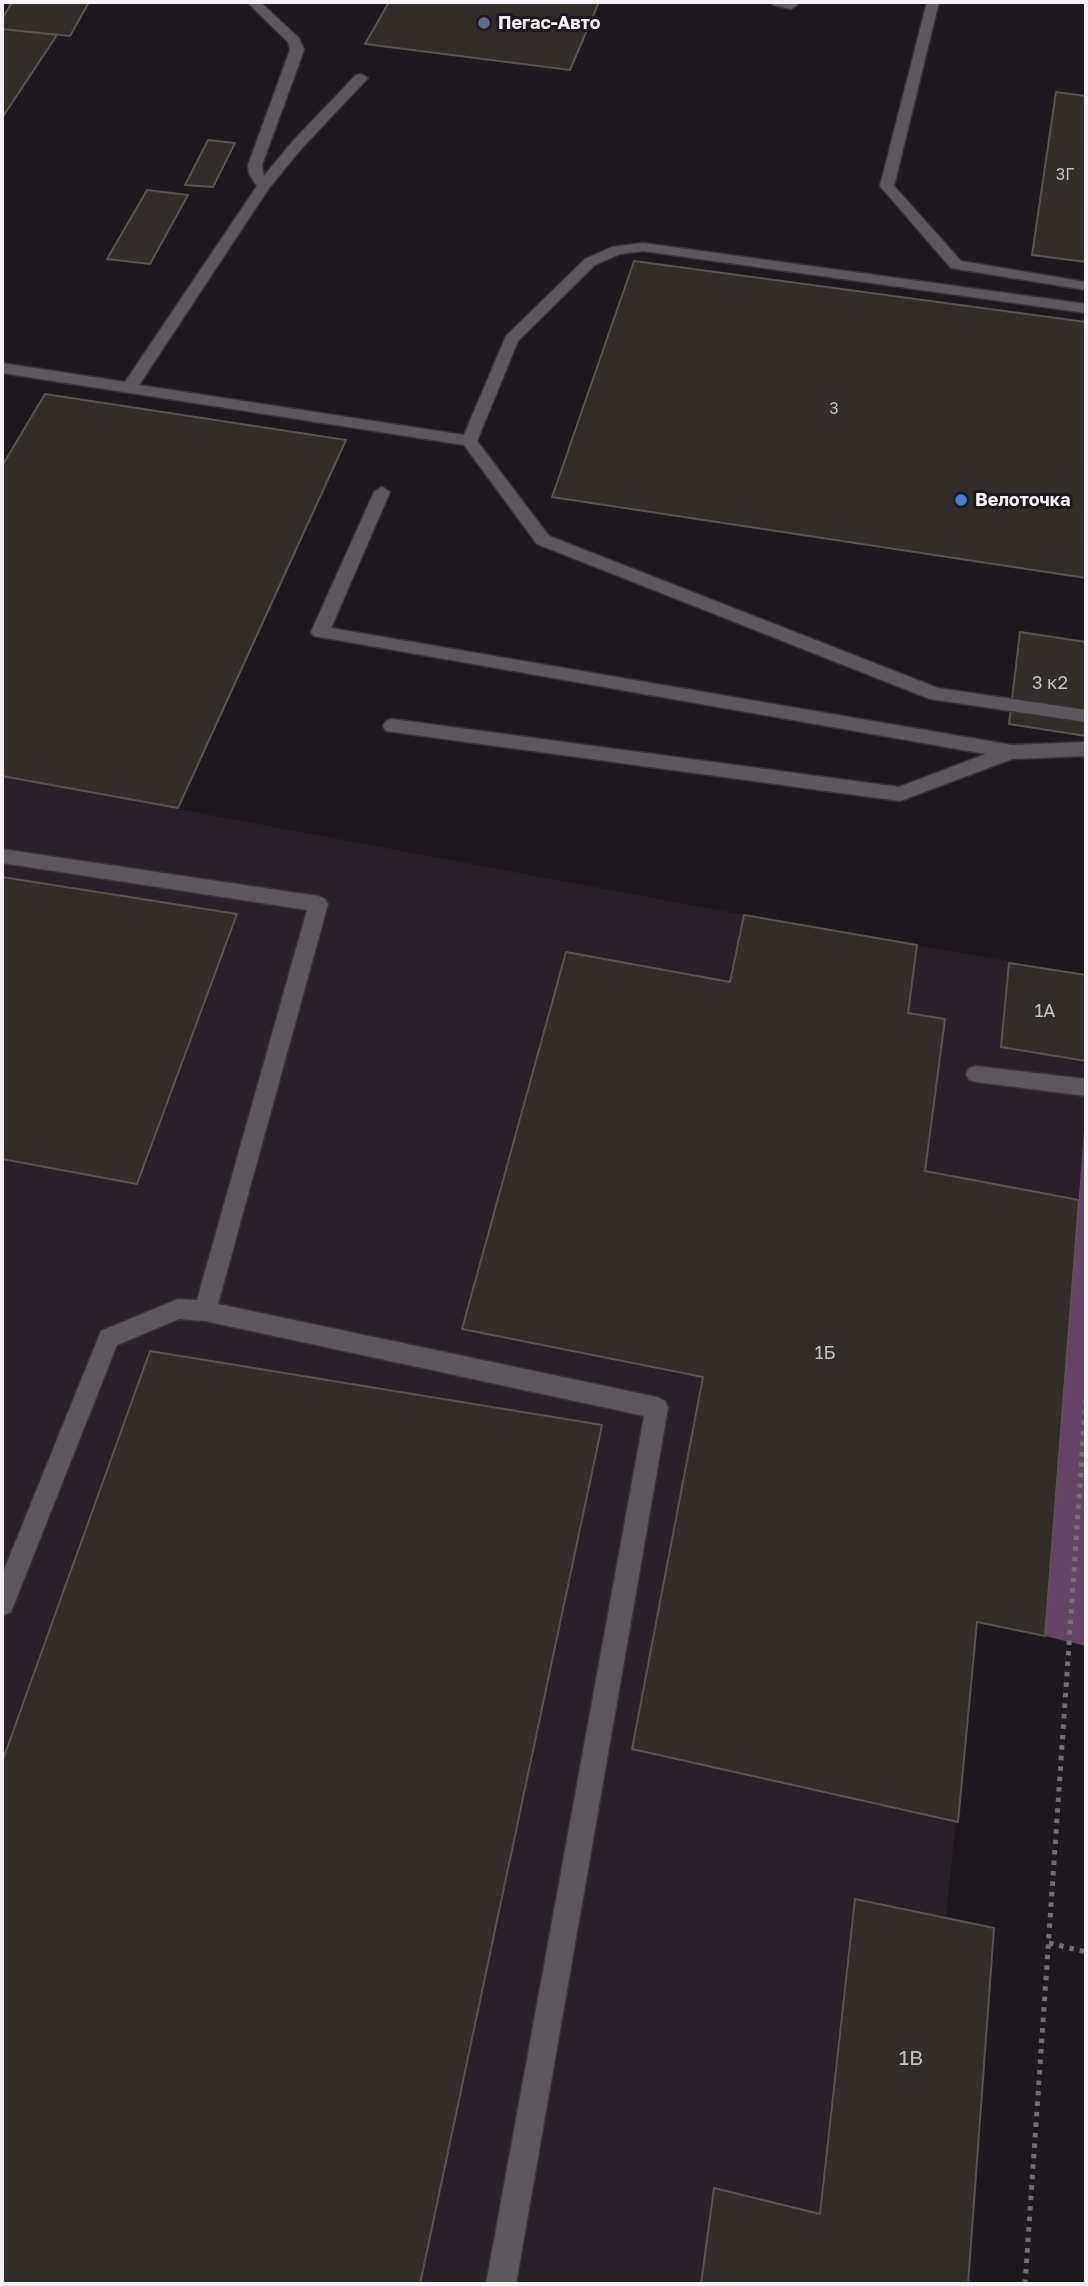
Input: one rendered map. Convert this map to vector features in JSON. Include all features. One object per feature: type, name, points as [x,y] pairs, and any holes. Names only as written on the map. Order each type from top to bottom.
[{"type":"lane","points":[[253,2],[294,41],[297,50],[255,165],[256,174],[264,186]]},
{"type":"lane","points":[[933,2],[887,186],[956,265],[1086,286]]},
{"type":"lane","points":[[128,388],[264,186],[298,145],[361,78]]},
{"type":"lane","points":[[469,441],[510,338],[590,262],[617,250],[643,247],[1086,308]]},
{"type":"lane","points":[[2,369],[469,441],[543,540],[936,694],[1086,716]]},
{"type":"lane","points":[[382,492],[320,632],[1012,752],[1086,749]]},
{"type":"lane","points":[[393,726],[900,794],[1012,752]]},
{"type":"lane","points":[[2,856],[318,904],[205,1311]]},
{"type":"lane","points":[[976,1074],[1086,1088]]},
{"type":"lane","points":[[2,1604],[109,1338],[178,1309],[205,1311],[657,1408],[501,2284]]},
{"type":"path","points":[[1025,2284],[1086,1397]]},
{"type":"path","points":[[1049,1943],[1086,1952]]},
{"type":"shaded area","points":[[2,776],[744,915],[1086,975],[1086,1104],[1045,1636],[977,1622],[946,1916],[994,1928],[968,2284],[2,2284]]},
{"type":"shaded area","points":[[1086,1104],[1086,1646],[1045,1636]]},
{"type":"building","points":[[12,2],[89,2],[70,36],[2,29],[2,19]]},
{"type":"building","name":"Пегас-Авто","points":[[389,2],[599,2],[570,70],[365,44]]},
{"type":"building","points":[[2,29],[57,35],[2,118]]},
{"type":"building","points":[[1056,92],[1086,96],[1086,262],[1032,255]]},
{"type":"building","points":[[208,140],[235,143],[213,187],[185,185]]},
{"type":"building","points":[[147,190],[188,195],[150,264],[107,259]]},
{"type":"building","points":[[634,261],[1086,322],[1086,578],[552,497]]},
{"type":"building","points":[[45,394],[346,440],[178,808],[2,776],[2,466]]},
{"type":"building","points":[[1020,632],[1086,642],[1086,736],[1009,724]]},
{"type":"building","points":[[2,877],[237,914],[137,1184],[2,1159]]},
{"type":"building","points":[[744,915],[917,945],[908,1013],[945,1019],[925,1171],[1079,1200],[1045,1636],[977,1622],[958,1822],[632,1749],[703,1377],[462,1329],[566,952],[730,982]]},
{"type":"building","points":[[1009,963],[1086,975],[1086,1061],[1001,1047]]},
{"type":"building","points":[[150,1351],[602,1425],[420,2284],[2,2284],[2,1762]]},
{"type":"building","points":[[855,1899],[994,1928],[968,2284],[701,2284],[714,2188],[820,2214]]},
{"type":"place","name":"Пегас-Авто","points":[[484,23]]},
{"type":"place","name":"Велоточка","points":[[961,500]]}]
